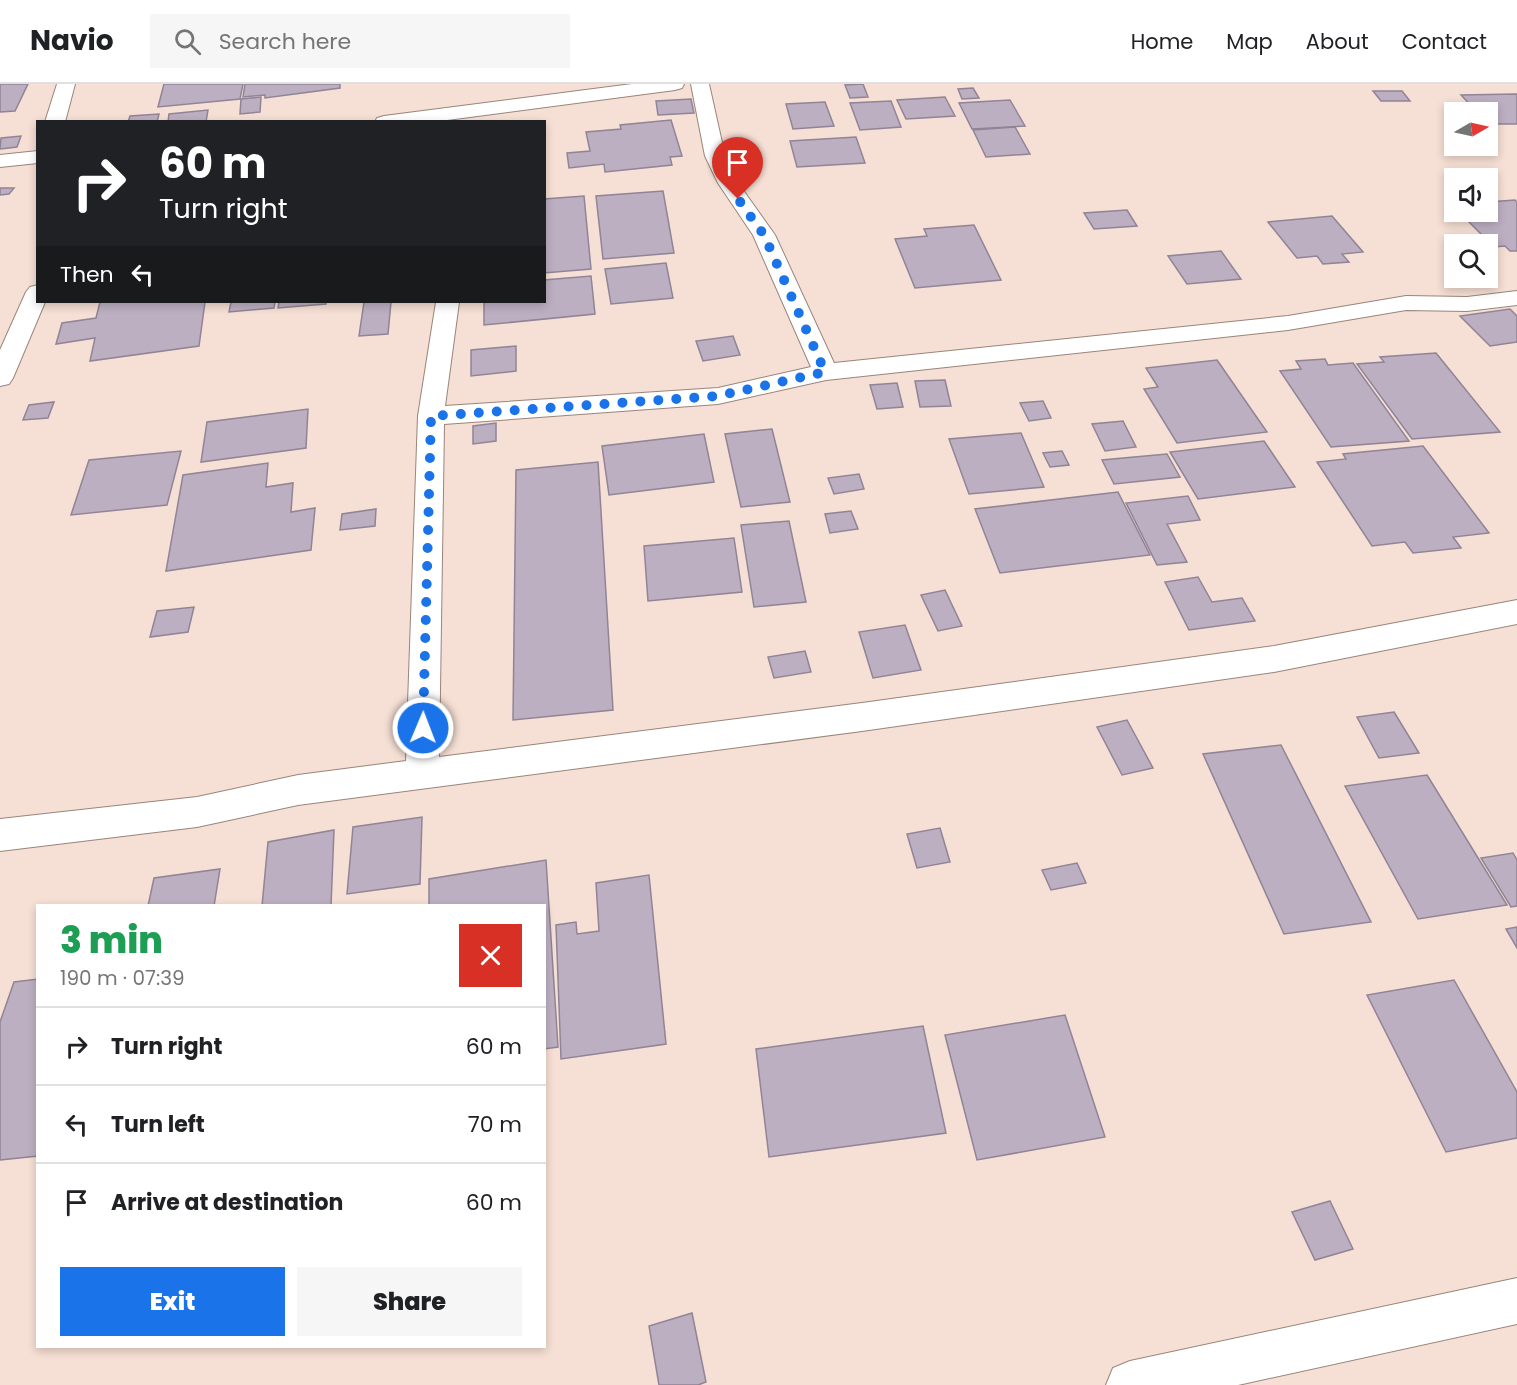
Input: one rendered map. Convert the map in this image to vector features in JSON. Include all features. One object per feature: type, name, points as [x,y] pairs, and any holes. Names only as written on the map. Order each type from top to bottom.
[{"type":"street","points":[[56,120],[66,84]]},
{"type":"street","points":[[409,120],[675,84]]},
{"type":"street","points":[[700,84],[715,156],[728,183],[764,235],[825,372]]},
{"type":"street","points":[[0,161],[36,158]]},
{"type":"street","points":[[0,378],[36,297]]},
{"type":"street","points":[[431,416],[718,396],[825,372],[1288,323],[1406,303],[1467,304],[1517,298]]},
{"type":"street","points":[[422,776],[431,416],[447,303]]},
{"type":"street","points":[[0,835],[197,812],[298,790],[422,776],[1275,659],[1517,612]]},
{"type":"street","points":[[1130,1385],[1517,1301]]},
{"type":"building","points":[[0,84],[28,84],[15,111],[0,112]]},
{"type":"building","points":[[164,84],[243,84],[240,99],[158,107]]},
{"type":"building","points":[[245,84],[340,84],[340,88],[265,98],[265,95],[243,97]]},
{"type":"building","points":[[863,84],[868,97],[850,98],[845,85]]},
{"type":"building","points":[[973,88],[979,98],[962,99],[958,89]]},
{"type":"building","points":[[1373,91],[1402,91],[1410,101],[1381,101]]},
{"type":"building","points":[[1517,94],[1517,124],[1498,124],[1498,102],[1468,102],[1461,95]]},
{"type":"building","points":[[261,97],[260,112],[240,114],[241,99]]},
{"type":"building","points":[[945,97],[955,116],[906,119],[897,100]]},
{"type":"building","points":[[691,99],[694,113],[658,115],[656,101]]},
{"type":"building","points":[[1010,100],[1025,126],[972,129],[959,103]]},
{"type":"building","points":[[891,101],[901,127],[860,130],[850,103]]},
{"type":"building","points":[[825,102],[834,126],[793,129],[786,104]]},
{"type":"building","points":[[208,110],[206,120],[168,120],[169,114]]},
{"type":"building","points":[[159,114],[158,120],[129,120],[130,116]]},
{"type":"building","points":[[671,120],[682,156],[670,157],[672,165],[605,172],[604,164],[569,168],[567,153],[590,151],[586,132],[621,129],[620,125]]},
{"type":"building","points":[[1015,127],[1030,154],[986,157],[973,130]]},
{"type":"building","points":[[21,136],[17,147],[0,149],[1,138]]},
{"type":"building","points":[[856,137],[865,163],[797,167],[790,141]]},
{"type":"building","points":[[0,188],[14,188],[9,194],[0,195]]},
{"type":"building","points":[[663,191],[674,253],[603,259],[596,196]]},
{"type":"building","points":[[584,196],[591,269],[546,273],[546,199]]},
{"type":"building","points":[[1515,200],[1517,202],[1517,251],[1510,251],[1505,246],[1498,247],[1498,234],[1481,234],[1469,222],[1498,222],[1498,201]]},
{"type":"building","points":[[1127,210],[1137,226],[1094,229],[1084,213]]},
{"type":"building","points":[[1332,216],[1363,252],[1342,254],[1349,262],[1323,264],[1317,256],[1297,258],[1268,222]]},
{"type":"building","points":[[974,225],[1001,280],[915,288],[895,239],[927,236],[924,229]]},
{"type":"building","points":[[1221,251],[1241,279],[1187,284],[1168,256]]},
{"type":"building","points":[[666,263],[673,298],[611,304],[605,269]]},
{"type":"building","points":[[591,276],[595,314],[484,325],[484,303],[546,303],[546,280]]},
{"type":"building","points":[[100,303],[205,303],[199,346],[90,361],[95,338],[56,344],[62,323],[96,318]]},
{"type":"building","points":[[231,303],[275,303],[274,308],[229,312]]},
{"type":"building","points":[[279,303],[326,303],[326,304],[278,308]]},
{"type":"building","points":[[364,303],[391,303],[388,334],[359,336]]},
{"type":"building","points":[[1510,309],[1517,316],[1517,342],[1490,346],[1460,316]]},
{"type":"building","points":[[733,336],[740,355],[703,361],[696,341]]},
{"type":"building","points":[[516,346],[516,371],[471,376],[471,350]]},
{"type":"building","points":[[1436,353],[1500,432],[1412,439],[1357,364],[1384,362],[1380,357]]},
{"type":"building","points":[[1325,359],[1328,365],[1353,363],[1409,441],[1331,447],[1280,371],[1301,369],[1296,361]]},
{"type":"building","points":[[1217,360],[1267,432],[1177,443],[1144,389],[1158,387],[1146,368]]},
{"type":"building","points":[[945,380],[951,406],[920,407],[915,381]]},
{"type":"building","points":[[897,383],[903,407],[877,409],[870,385]]},
{"type":"building","points":[[1043,401],[1051,418],[1029,421],[1020,403]]},
{"type":"building","points":[[54,402],[48,418],[23,420],[29,405]]},
{"type":"building","points":[[308,409],[306,448],[201,462],[207,422]]},
{"type":"building","points":[[1123,421],[1136,447],[1105,451],[1092,424]]},
{"type":"building","points":[[496,423],[496,441],[473,444],[473,426]]},
{"type":"building","points":[[772,429],[790,502],[741,507],[725,434]]},
{"type":"building","points":[[1021,433],[1044,487],[969,494],[949,439]]},
{"type":"building","points":[[704,434],[714,482],[609,495],[602,446]]},
{"type":"building","points":[[1264,441],[1295,487],[1198,499],[1170,452]]},
{"type":"building","points":[[1423,446],[1489,533],[1453,537],[1461,548],[1413,553],[1405,542],[1372,546],[1317,462],[1346,459],[1343,454]]},
{"type":"building","points":[[181,451],[167,505],[71,515],[89,460]]},
{"type":"building","points":[[1062,451],[1069,465],[1050,467],[1043,453]]},
{"type":"building","points":[[1167,454],[1180,477],[1114,484],[1102,460]]},
{"type":"building","points":[[598,462],[613,710],[513,720],[516,470]]},
{"type":"building","points":[[268,463],[266,487],[293,483],[291,512],[315,508],[311,550],[166,571],[183,475]]},
{"type":"building","points":[[859,474],[864,489],[834,494],[828,478]]},
{"type":"building","points":[[1118,492],[1150,555],[1000,573],[975,509]]},
{"type":"building","points":[[1188,496],[1200,520],[1167,524],[1187,562],[1157,565],[1126,503]]},
{"type":"building","points":[[376,509],[375,526],[340,530],[342,514]]},
{"type":"building","points":[[851,511],[858,529],[830,533],[825,514]]},
{"type":"building","points":[[789,521],[806,602],[754,607],[741,525]]},
{"type":"building","points":[[734,538],[742,592],[648,601],[644,546]]},
{"type":"building","points":[[1198,577],[1212,602],[1242,598],[1255,621],[1189,630],[1165,582]]},
{"type":"building","points":[[945,590],[962,626],[938,631],[921,595]]},
{"type":"building","points":[[194,607],[188,632],[150,637],[157,611]]},
{"type":"building","points":[[905,625],[921,670],[873,678],[859,632]]},
{"type":"building","points":[[805,651],[811,672],[774,678],[768,657]]},
{"type":"building","points":[[1394,712],[1419,753],[1379,758],[1357,717]]},
{"type":"building","points":[[1127,720],[1153,768],[1122,775],[1097,727]]},
{"type":"building","points":[[1281,745],[1371,922],[1284,934],[1203,754]]},
{"type":"building","points":[[1427,775],[1507,905],[1418,919],[1345,786]]},
{"type":"building","points":[[422,817],[420,884],[347,894],[353,827]]},
{"type":"building","points":[[940,828],[950,862],[917,868],[907,834]]},
{"type":"building","points":[[334,830],[331,904],[262,904],[268,842]]},
{"type":"building","points":[[1513,853],[1517,860],[1517,906],[1511,907],[1481,858]]},
{"type":"building","points":[[546,860],[558,1047],[546,1049],[546,904],[429,904],[429,879]]},
{"type":"building","points":[[1077,863],[1086,883],[1051,890],[1042,870]]},
{"type":"building","points":[[220,869],[214,904],[148,904],[154,878]]},
{"type":"building","points":[[649,875],[666,1044],[561,1059],[556,925],[576,922],[577,934],[599,931],[596,883]]},
{"type":"building","points":[[1517,927],[1517,948],[1506,929]]},
{"type":"building","points":[[36,979],[36,1156],[0,1160],[0,1022],[14,982]]},
{"type":"building","points":[[1454,980],[1517,1092],[1517,1138],[1446,1152],[1367,995]]},
{"type":"building","points":[[1065,1015],[1105,1137],[977,1160],[945,1035]]},
{"type":"building","points":[[923,1026],[946,1133],[769,1157],[756,1049]]},
{"type":"building","points":[[1330,1201],[1353,1249],[1315,1260],[1292,1212]]},
{"type":"building","points":[[692,1313],[706,1382],[698,1385],[659,1385],[649,1326]]},
{"type":"route","points":[[423,728],[431,416],[718,396],[825,372],[770,253],[764,235],[738,199]]}]
